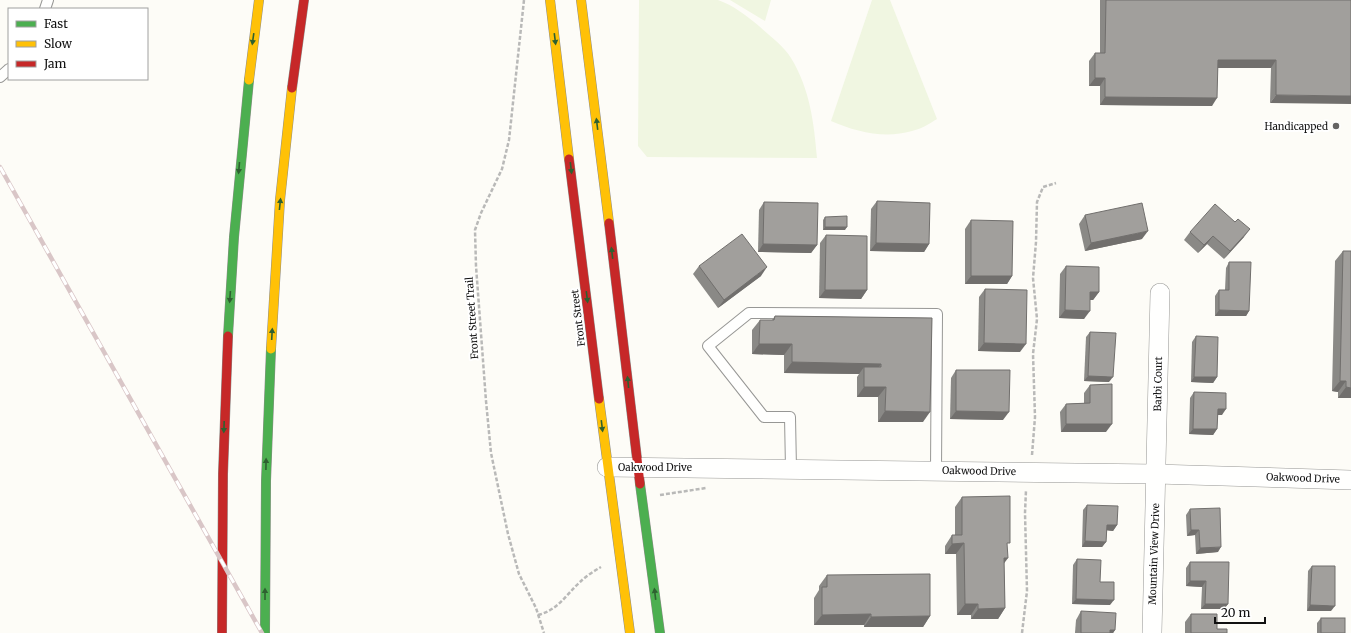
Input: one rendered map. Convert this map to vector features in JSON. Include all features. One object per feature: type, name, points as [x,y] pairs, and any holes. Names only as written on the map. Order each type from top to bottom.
[{"type":"main road","points":[[222,633],[222,513],[229,307],[248,75],[259,0]]},
{"type":"main road","points":[[265,633],[264,533],[266,454],[277,235],[291,98],[304,0]]},
{"type":"main road","name":"Front Street","points":[[550,0],[607,467],[630,633]]},
{"type":"main road","points":[[581,0],[622,328],[637,466],[660,633]]},
{"type":"street","name":"Barbi Court","points":[[1156,474],[1160,293]]},
{"type":"street","name":"Oakwood Drive","points":[[607,467],[637,466],[1156,474],[1351,480]]},
{"type":"street","name":"Mountain View Drive","points":[[1152,633],[1156,474]]},
{"type":"lane","points":[[0,77],[8,69]]},
{"type":"lane","points":[[790,469],[790,417],[764,417],[708,346],[749,313],[937,314],[936,471]]},
{"type":"path","name":"Front Street Trail","points":[[524,0],[509,140],[502,169],[481,213],[475,230],[476,266],[485,393],[492,453],[508,534],[519,574],[538,615],[544,633]]},
{"type":"path","points":[[1022,633],[1027,591],[1025,495],[1034,442],[1035,417],[1033,354],[1037,319],[1033,278],[1037,202],[1043,187],[1056,183]]},
{"type":"path","points":[[660,495],[712,487]]},
{"type":"path","points":[[538,615],[547,613],[556,607],[581,580],[591,572],[620,560]]},
{"type":"green space","points":[[639,0],[718,0],[740,11],[772,37],[781,45],[791,58],[803,82],[810,106],[817,158],[647,157],[638,146]]},
{"type":"green space","points":[[730,0],[771,0],[765,21]]},
{"type":"green space","points":[[872,0],[890,0],[937,119],[915,130],[891,134],[871,133],[850,128],[831,121]]},
{"type":"building","points":[[1106,0],[1351,0],[1351,96],[1276,95],[1276,60],[1218,60],[1217,98],[1105,97],[1105,78],[1095,78],[1095,53],[1105,53]]},
{"type":"building","points":[[877,201],[930,203],[929,244],[876,243]]},
{"type":"building","points":[[764,202],[818,203],[817,245],[763,244]]},
{"type":"building","points":[[1142,203],[1148,231],[1091,243],[1085,215]]},
{"type":"building","points":[[1215,204],[1235,222],[1238,219],[1250,229],[1230,251],[1213,236],[1204,245],[1190,232]]},
{"type":"building","points":[[847,216],[847,227],[825,227],[825,217]]},
{"type":"building","points":[[971,220],[1013,221],[1012,276],[971,276]]},
{"type":"building","points":[[742,234],[767,267],[724,300],[699,266]]},
{"type":"building","points":[[826,235],[867,236],[867,290],[825,290]]},
{"type":"building","points":[[1343,251],[1351,251],[1351,388],[1346,387],[1346,381],[1340,381]]},
{"type":"building","points":[[1229,262],[1251,262],[1249,311],[1219,310],[1219,290],[1229,290]]},
{"type":"building","points":[[1066,266],[1099,267],[1099,292],[1090,292],[1090,311],[1065,310]]},
{"type":"building","points":[[985,289],[1027,290],[1026,344],[984,343]]},
{"type":"building","points":[[775,316],[932,318],[930,412],[885,411],[886,387],[864,387],[864,367],[881,367],[881,364],[792,362],[792,344],[759,344],[760,320],[774,320]]},
{"type":"building","points":[[1090,332],[1116,333],[1113,377],[1088,376]]},
{"type":"building","points":[[1196,336],[1218,337],[1217,377],[1194,377]]},
{"type":"building","points":[[956,370],[1010,370],[1009,412],[956,411]]},
{"type":"building","points":[[1112,384],[1112,424],[1066,424],[1066,404],[1090,403],[1090,385]]},
{"type":"building","points":[[1194,392],[1226,393],[1226,409],[1218,409],[1217,429],[1193,429]]},
{"type":"building","points":[[1010,496],[1010,543],[1007,543],[1008,558],[1004,558],[1005,608],[978,609],[978,604],[965,604],[964,543],[952,544],[952,535],[962,535],[962,497]]},
{"type":"building","points":[[1087,505],[1118,506],[1117,525],[1107,525],[1106,542],[1085,541]]},
{"type":"building","points":[[1220,508],[1221,547],[1200,548],[1199,530],[1191,530],[1190,509]]},
{"type":"building","points":[[1077,559],[1101,560],[1100,582],[1114,582],[1114,600],[1076,599]]},
{"type":"building","points":[[1190,562],[1229,562],[1228,604],[1205,604],[1206,581],[1190,581]]},
{"type":"building","points":[[1312,566],[1335,566],[1335,606],[1310,605]]},
{"type":"building","points":[[930,574],[930,616],[871,617],[871,614],[822,615],[822,587],[827,587],[827,575]]},
{"type":"building","points":[[1081,611],[1116,613],[1115,630],[1110,630],[1110,633],[1081,633]]},
{"type":"building","points":[[1191,614],[1217,614],[1217,629],[1227,629],[1227,633],[1191,633]]},
{"type":"building","points":[[1321,618],[1345,618],[1345,633],[1321,633]]},
{"type":"railway","points":[[0,167],[262,633]]},
{"type":"traffic: fast","points":[[228,336],[234,237],[249,80]]},
{"type":"traffic: fast","points":[[265,633],[266,481],[271,349]]},
{"type":"traffic: fast","points":[[640,484],[660,633]]},
{"type":"traffic: slow","points":[[249,80],[259,0]]},
{"type":"traffic: slow","points":[[550,0],[569,159]]},
{"type":"traffic: slow","points":[[581,0],[609,223]]},
{"type":"traffic: slow","points":[[271,349],[280,200],[292,88]]},
{"type":"traffic: slow","points":[[599,399],[630,633]]},
{"type":"traffic: jam","points":[[292,88],[304,0]]},
{"type":"traffic: jam","points":[[569,159],[599,399]]},
{"type":"traffic: jam","points":[[609,223],[640,484]]},
{"type":"traffic: jam","points":[[222,633],[223,474],[228,336]]},
{"type":"place","name":"Handicapped","points":[[1336,126]]}]
